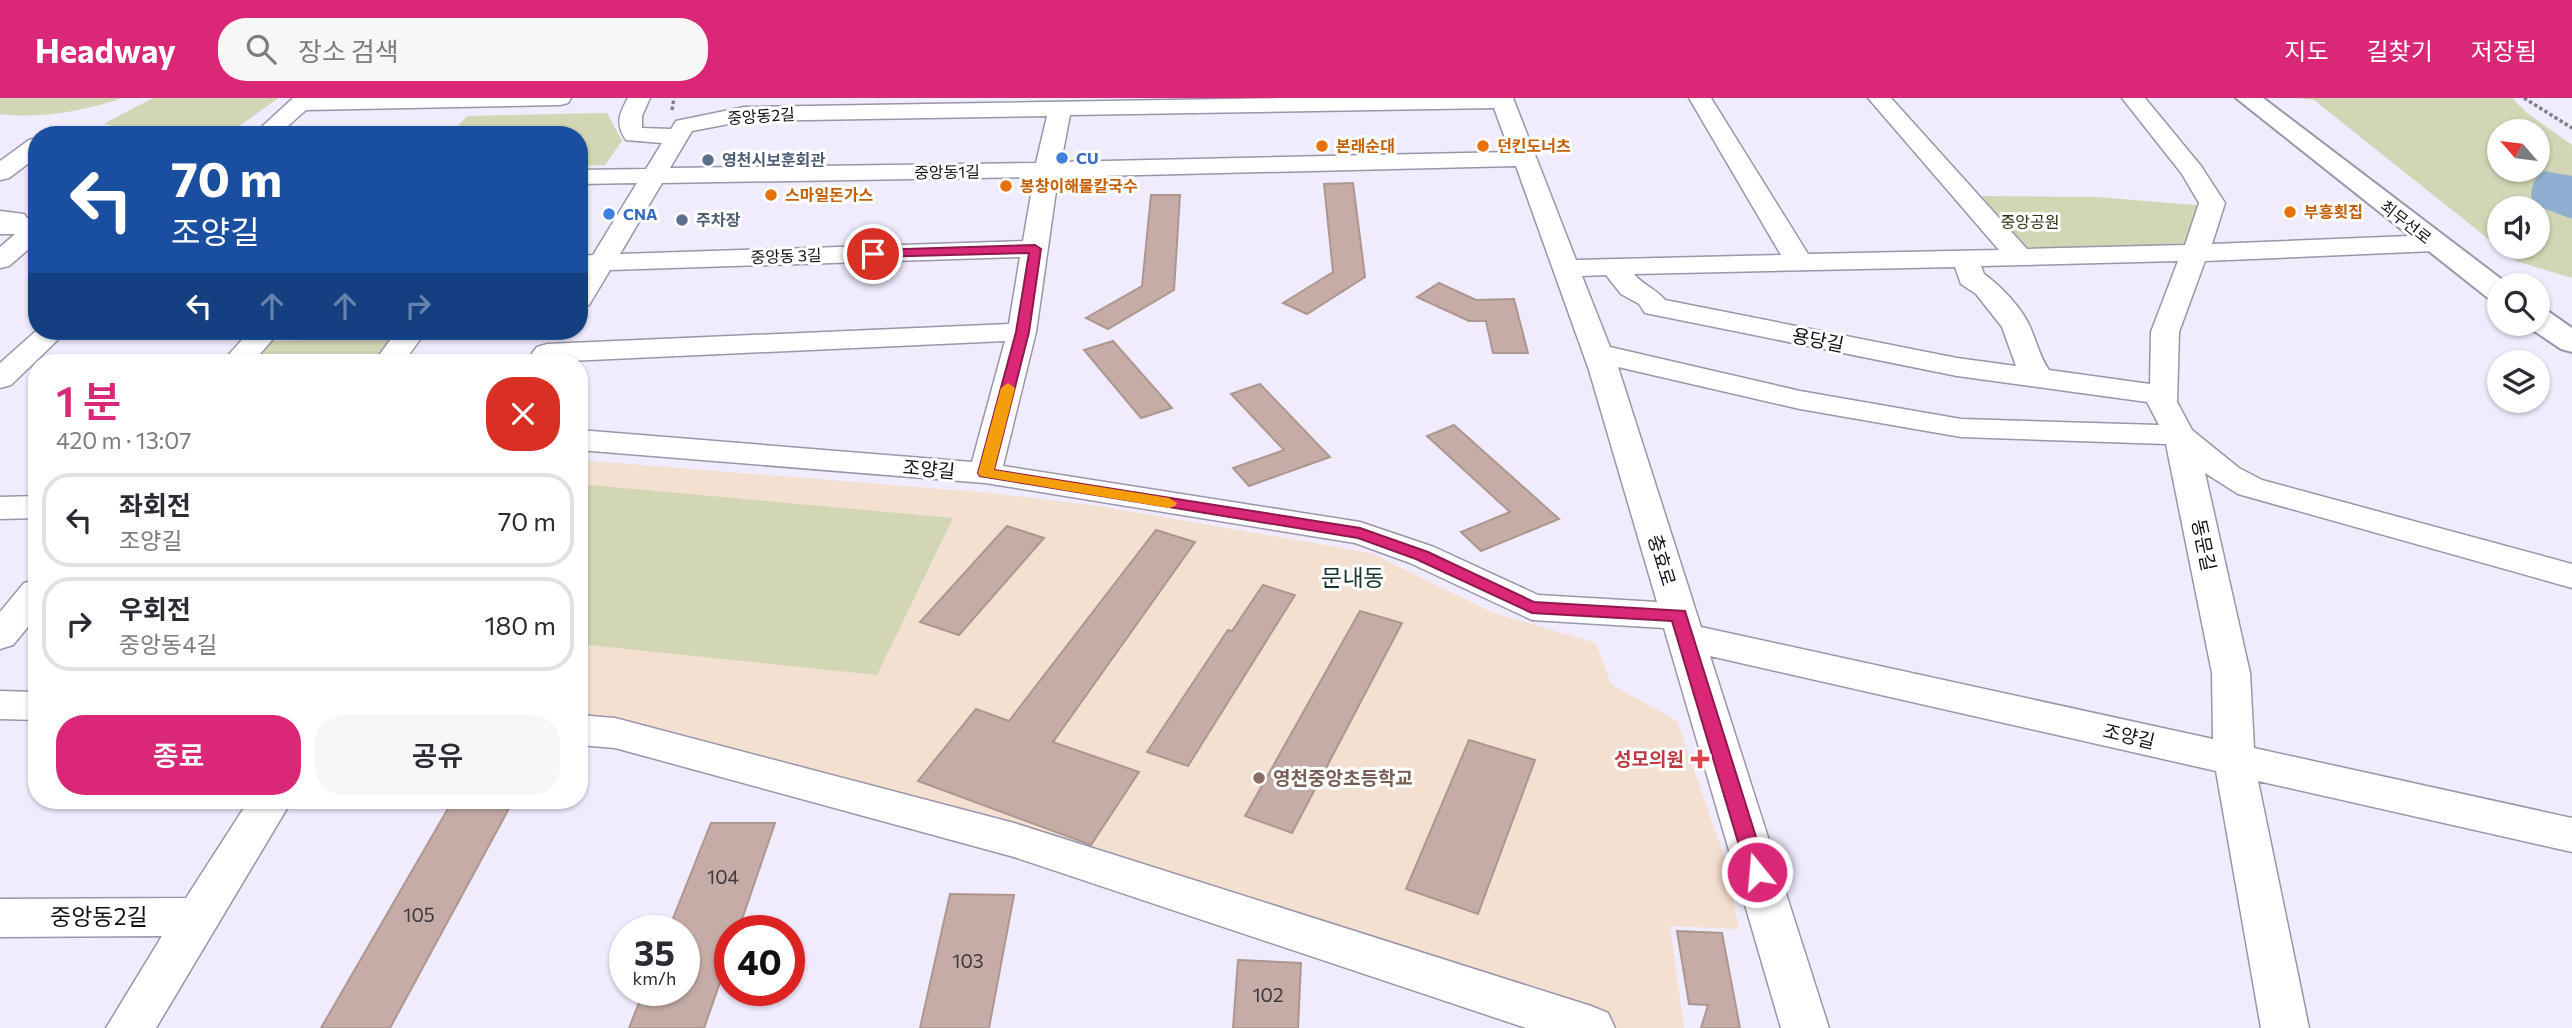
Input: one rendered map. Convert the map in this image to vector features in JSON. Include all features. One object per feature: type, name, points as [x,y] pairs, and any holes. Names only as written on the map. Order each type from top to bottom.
[{"type":"main road","name":"최무선로","points":[[2248,98],[2487,283]]},
{"type":"main road","points":[[2550,327],[2572,342]]},
{"type":"street","points":[[274,126],[300,103],[560,98]]},
{"type":"street","points":[[639,98],[629,121],[634,135],[678,136]]},
{"type":"street","points":[[1700,98],[1799,262]]},
{"type":"street","points":[[1878,98],[2020,257]]},
{"type":"street","name":"동문길","points":[[2133,98],[2192,171],[2212,204],[2164,334],[2161,360],[2164,395],[2162,402],[2179,435],[2231,673],[2234,760],[2284,1028]]},
{"type":"street","name":"중앙동2길","points":[[678,136],[684,126],[744,114],[962,104],[1060,109],[1196,102],[1503,100]]},
{"type":"street","name":"충효로","points":[[1503,100],[1597,352],[1805,1028]]},
{"type":"street","points":[[985,473],[1022,332],[1047,170],[1060,109]]},
{"type":"street","points":[[590,262],[656,175],[678,136]]},
{"type":"street","points":[[0,173],[28,152]]},
{"type":"street","name":"중앙동1길","points":[[588,177],[1525,159]]},
{"type":"street","points":[[0,219],[15,219],[4,227],[28,227]]},
{"type":"street","points":[[3,256],[28,235]]},
{"type":"street","points":[[1566,268],[2196,253],[2434,243]]},
{"type":"street","name":"중앙동 3길","points":[[590,262],[1035,249]]},
{"type":"street","points":[[3,256],[28,258]]},
{"type":"street","points":[[1966,258],[1971,278],[1986,288],[2016,326],[2027,360],[2039,378]]},
{"type":"street","name":"용당길","points":[[1614,267],[1631,288],[1649,298],[1654,307],[1957,367],[2164,395]]},
{"type":"street","points":[[549,349],[1022,332]]},
{"type":"street","points":[[0,379],[42,340]]},
{"type":"street","points":[[244,354],[257,340]]},
{"type":"street","points":[[1597,352],[1800,400],[1961,428],[2179,435],[2227,475],[2250,487],[2572,576]]},
{"type":"street","name":"조양길","points":[[588,441],[985,473],[1360,533],[1422,555],[1532,607],[1682,626],[2234,760],[2572,835]]},
{"type":"street","points":[[0,508],[28,507]]},
{"type":"street","points":[[0,636],[28,603]]},
{"type":"street","points":[[0,705],[28,706]]},
{"type":"street","points":[[588,731],[615,733],[1014,840],[1591,1028]]},
{"type":"street","points":[[130,1028],[265,809]]},
{"type":"street","name":"중앙동2길","points":[[0,918],[197,917]]},
{"type":"path","points":[[2524,98],[2572,128]]},
{"type":"shaded area","name":"영천중앙초등학교","points":[[588,461],[992,493],[1099,506],[1371,553],[1491,612],[1596,643],[1611,684],[1677,721],[1724,856],[1739,929],[1670,926],[1684,1028],[1619,1028],[1024,830],[588,725]]},
{"type":"green space","points":[[0,98],[122,98],[93,107],[46,115],[15,115],[0,114]]},
{"type":"green space","points":[[153,98],[278,98],[239,126],[103,124]]},
{"type":"green space","points":[[2295,98],[2512,98],[2535,119],[2487,119],[2487,182],[2550,182],[2550,129],[2572,145],[2572,278],[2513,259],[2550,259],[2550,196],[2487,196],[2487,238],[2314,100]]},
{"type":"green space","points":[[607,113],[622,141],[605,165],[588,166],[588,126],[458,126],[467,116]]},
{"type":"green space","name":"중앙공원","points":[[1972,196],[2097,197],[2207,206],[2196,243],[2020,250]]},
{"type":"green space","points":[[391,340],[381,354],[258,354],[270,341]]},
{"type":"green space","points":[[588,485],[953,518],[877,675],[588,645]]},
{"type":"water","points":[[2550,172],[2572,176],[2572,219],[2550,211],[2550,196],[2531,196],[2535,182],[2550,182]]},
{"type":"building","points":[[1353,183],[1365,277],[1307,314],[1283,303],[1333,272],[1324,184]]},
{"type":"building","points":[[1151,195],[1180,195],[1174,290],[1108,329],[1086,318],[1142,286]]},
{"type":"building","points":[[1439,283],[1476,300],[1514,299],[1528,353],[1493,353],[1486,321],[1469,321],[1417,297]]},
{"type":"building","points":[[1113,341],[1172,408],[1141,418],[1084,350]]},
{"type":"building","points":[[1260,384],[1330,457],[1249,486],[1233,468],[1284,450],[1231,394]]},
{"type":"building","points":[[1454,425],[1559,519],[1481,551],[1461,532],[1510,512],[1427,436]]},
{"type":"building","points":[[1007,526],[1044,538],[959,635],[920,622]]},
{"type":"building","points":[[1156,530],[1195,542],[1053,742],[1139,772],[1091,845],[918,781],[976,709],[1009,721]]},
{"type":"building","points":[[1263,585],[1295,595],[1188,766],[1147,752],[1228,630],[1232,631]]},
{"type":"building","points":[[1360,611],[1402,623],[1292,833],[1245,816]]},
{"type":"building","points":[[1469,740],[1535,760],[1478,914],[1406,889]]},
{"type":"building","points":[[448,809],[509,809],[390,1028],[321,1028]]},
{"type":"building","points":[[711,823],[775,823],[743,915],[714,915],[714,1000],[704,1028],[629,1028],[638,1006],[700,1006],[700,915],[674,915]]},
{"type":"building","points":[[950,894],[1014,895],[989,1028],[920,1028]]},
{"type":"building","points":[[1677,931],[1722,933],[1740,1028],[1701,1028],[1708,1005],[1689,1004]]},
{"type":"building","points":[[1238,960],[1301,963],[1298,1028],[1233,1028]]},
{"type":"slow traffic","points":[[1008,388],[985,473],[1169,503]]},
{"type":"place","name":"본래순대","points":[[1322,146]]},
{"type":"place","name":"던킨도너츠","points":[[1483,146]]},
{"type":"place","name":"CU","points":[[1062,158]]},
{"type":"place","name":"영천시보훈회관","points":[[708,160]]},
{"type":"place","name":"봉창이해물칼국수","points":[[1006,186]]},
{"type":"place","name":"스마일돈가스","points":[[771,195]]},
{"type":"place","name":"부흥횟집","points":[[2290,212]]},
{"type":"place","name":"CNA","points":[[609,214]]},
{"type":"place","name":"주차장","points":[[682,220]]},
{"type":"place","name":"성모의원","points":[[1700,759]]},
{"type":"place","name":"영천중앙초등학교","points":[[1259,778]]},
{"type":"district","name":"문내동","points":[[1353,578]]},
{"type":"route","points":[[873,254],[1035,249],[1022,332],[985,473],[1360,533],[1422,555],[1532,607],[1679,615],[1757,872]]}]
